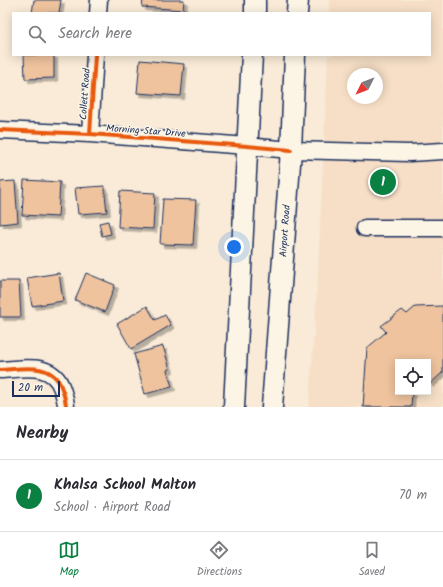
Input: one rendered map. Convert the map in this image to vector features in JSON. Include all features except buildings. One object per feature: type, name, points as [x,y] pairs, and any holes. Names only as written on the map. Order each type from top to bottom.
[{"type":"main road","points":[[254,12],[255,0]]},
{"type":"main road","points":[[297,12],[298,0]]},
{"type":"main road","points":[[234,407],[252,56]]},
{"type":"main road","name":"Airport Road","points":[[272,407],[291,150],[295,56]]},
{"type":"street","points":[[98,12],[99,0]]},
{"type":"street","name":"Collett Road","points":[[90,134],[95,56]]},
{"type":"street","name":"Morning Star Drive","points":[[0,130],[90,134],[291,150],[410,154],[443,151]]},
{"type":"street","points":[[365,228],[443,228]]},
{"type":"street","points":[[0,370],[38,368],[51,373],[60,384],[66,401],[66,407]]},
{"type":"shaded area","points":[[330,0],[443,0],[443,407],[309,407],[318,272],[328,56],[431,56],[431,12],[330,12]]},
{"type":"cycle path","points":[[90,134],[95,56]]},
{"type":"cycle path","points":[[0,130],[90,134],[291,150]]},
{"type":"cycle path","points":[[0,370],[27,368],[44,370],[52,374],[58,380],[62,389],[66,407]]},
{"type":"place","name":"Khalsa School Malton","points":[[383,182]]}]
